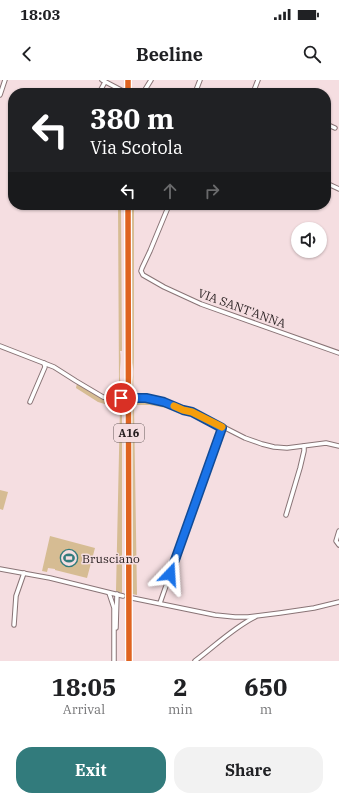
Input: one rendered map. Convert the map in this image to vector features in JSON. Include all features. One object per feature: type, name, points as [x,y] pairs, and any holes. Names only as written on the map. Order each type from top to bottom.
[{"type":"highway","name":"A16","points":[[124,210],[126,661]]},
{"type":"highway","name":"A16","points":[[128,210],[129,661]]},
{"type":"street","points":[[0,95],[5,80]]},
{"type":"street","points":[[103,81],[117,88]]},
{"type":"street","points":[[331,126],[335,128]]},
{"type":"street","name":"VIA SANT'ANNA","points":[[167,210],[142,268],[141,271],[143,275],[164,287],[201,304],[339,353]]},
{"type":"street","points":[[0,346],[54,367],[103,397],[146,398],[164,402],[192,412],[222,428],[262,444],[287,448],[326,442],[339,446]]},
{"type":"street","points":[[30,402],[45,366],[44,363]]},
{"type":"street","points":[[160,603],[222,428]]},
{"type":"street","points":[[286,515],[300,468],[304,446]]},
{"type":"street","points":[[339,532],[336,541],[339,545]]},
{"type":"street","points":[[0,569],[50,578],[123,596]]},
{"type":"street","points":[[14,625],[16,596],[24,573]]},
{"type":"street","points":[[109,592],[114,608],[116,661]]},
{"type":"street","points":[[116,661],[117,594]]},
{"type":"street","points":[[132,598],[215,615],[236,617],[257,616],[314,608],[339,602]]},
{"type":"street","points":[[195,661],[238,627],[257,616]]},
{"type":"street","points":[[236,617],[240,622],[238,627]]},
{"type":"shaded area","points":[[118,210],[121,210],[122,351],[120,351],[121,384],[119,384]]},
{"type":"shaded area","points":[[131,210],[134,210],[133,399],[154,401],[165,405],[166,408],[150,405],[134,405],[137,595],[132,594],[131,384],[133,378],[133,366],[131,360]]},
{"type":"shaded area","points":[[77,383],[106,399],[122,400],[122,593],[116,591],[120,407],[98,402],[76,388]]},
{"type":"shaded area","points":[[0,490],[8,492],[3,510],[0,509]]},
{"type":"shaded area","name":"Brusciano","points":[[50,536],[95,548],[87,578],[55,569],[48,568],[47,572],[42,571]]},
{"type":"slow traffic","points":[[174,406],[208,419],[222,427]]},
{"type":"place","name":"Brusciano","points":[[69,558]]},
{"type":"route","points":[[121,398],[146,398],[164,402],[208,419],[222,428],[170,574]]}]
